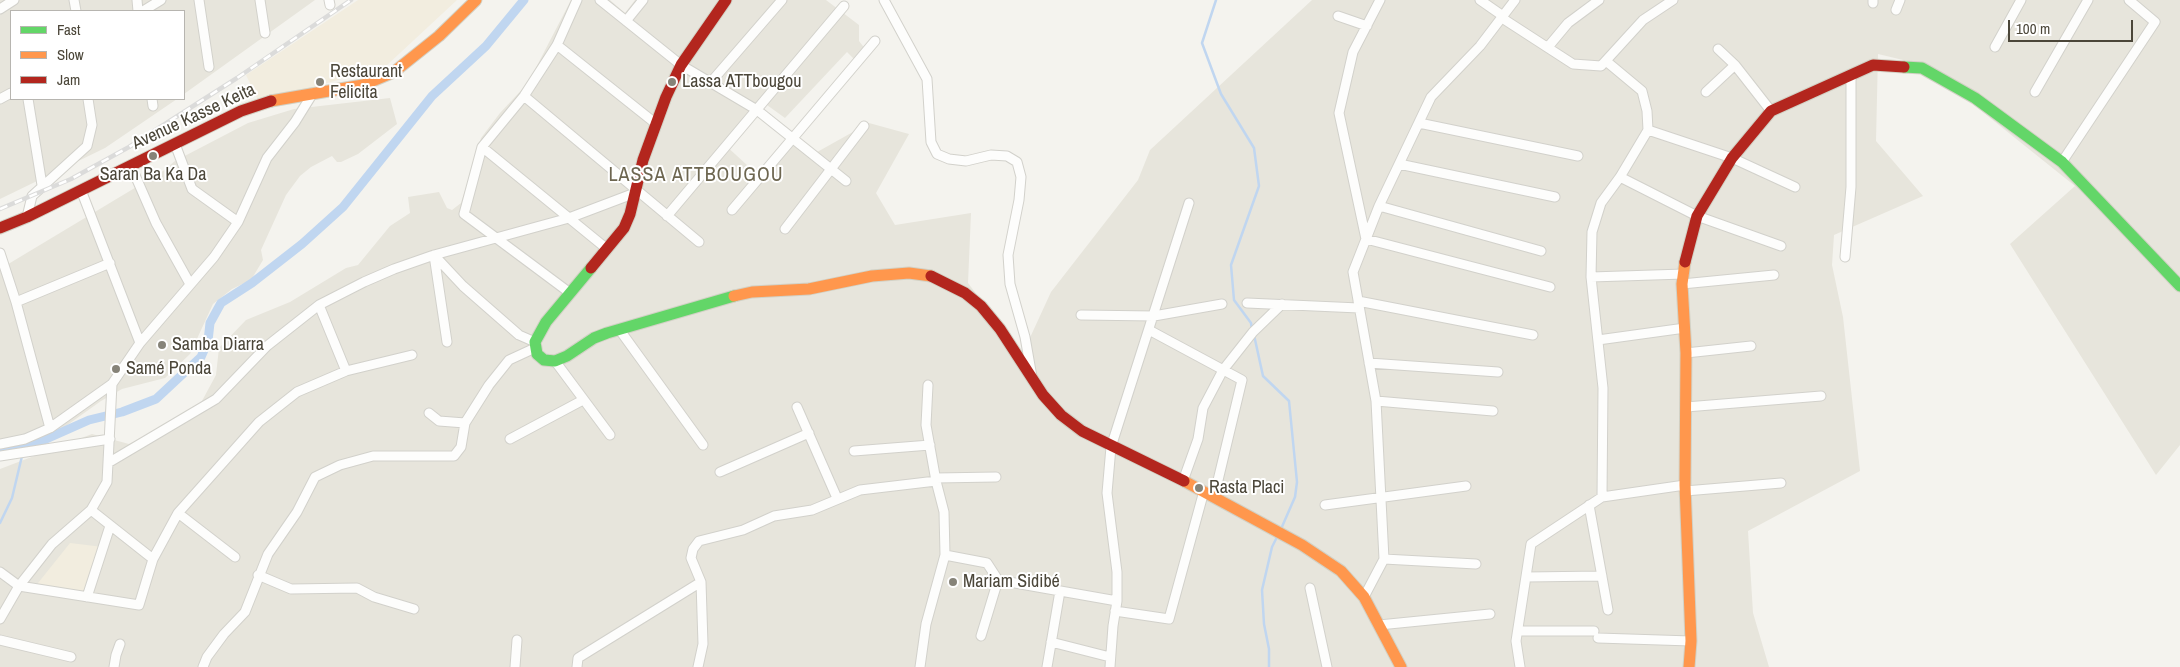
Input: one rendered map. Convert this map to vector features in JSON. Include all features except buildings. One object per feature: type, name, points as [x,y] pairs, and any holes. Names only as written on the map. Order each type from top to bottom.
[{"type":"street","points":[[0,9],[13,0]]},
{"type":"street","points":[[145,10],[161,0]]},
{"type":"street","points":[[199,0],[209,67]]},
{"type":"street","points":[[260,0],[265,33]]},
{"type":"street","name":"Avenue Kasse Keita","points":[[0,228],[241,111],[282,98],[363,85],[394,72],[439,36],[476,0]]},
{"type":"street","points":[[570,293],[464,214],[482,147],[524,96],[557,45],[577,0]]},
{"type":"street","points":[[600,0],[681,65],[757,110],[846,180]]},
{"type":"street","points":[[626,21],[643,0]]},
{"type":"street","points":[[203,667],[207,657],[224,634],[245,612],[254,594],[258,575],[268,554],[297,512],[316,477],[340,466],[373,456],[454,456],[461,447],[465,423],[489,385],[509,360],[535,345],[546,322],[624,228],[630,214],[642,160],[655,123],[681,65],[726,0]]},
{"type":"street","points":[[711,82],[782,0]]},
{"type":"street","points":[[884,0],[928,80],[931,142],[937,154],[949,159],[966,161],[991,155],[1007,156],[1018,162],[1022,177],[1019,200],[1010,236],[1010,284],[1018,304],[1033,373],[1032,380]]},
{"type":"street","points":[[1366,239],[1339,113],[1353,52],[1380,0]]},
{"type":"street","points":[[1480,0],[1502,17],[1573,64],[1601,66],[1643,20],[1673,0]]},
{"type":"street","points":[[1364,596],[1384,559],[1376,401],[1353,272],[1379,206],[1431,97],[1480,46],[1515,0]]},
{"type":"street","points":[[1548,48],[1568,24],[1599,0]]},
{"type":"street","points":[[1896,10],[1900,0]]},
{"type":"street","points":[[1994,47],[2022,0]]},
{"type":"street","points":[[2035,92],[2088,0]]},
{"type":"street","points":[[2062,162],[2155,22],[2129,0]]},
{"type":"street","points":[[668,216],[844,6]]},
{"type":"street","points":[[1338,16],[1367,26]]},
{"type":"street","points":[[732,210],[875,41]]},
{"type":"street","points":[[557,45],[655,123]]},
{"type":"street","points":[[1718,48],[1735,65],[1771,111]]},
{"type":"street","points":[[1602,497],[1604,388],[1591,277],[1592,232],[1601,203],[1620,177],[1648,130],[1647,111],[1642,91],[1606,61]]},
{"type":"street","points":[[1706,92],[1735,65]]},
{"type":"street","points":[[1689,667],[1691,641],[1685,488],[1686,353],[1683,279],[1688,246],[1697,216],[1732,158],[1771,111],[1873,65],[1922,68],[1975,98],[2062,162],[2180,286]]},
{"type":"street","points":[[1845,256],[1851,187],[1851,75]]},
{"type":"street","points":[[0,444],[25,439],[50,428],[112,384],[140,343],[214,257],[238,222],[267,158],[295,122],[313,93]]},
{"type":"street","points":[[524,96],[635,191],[699,242]]},
{"type":"street","points":[[28,100],[42,185]]},
{"type":"street","points":[[26,217],[32,196],[87,146],[92,125],[88,100]]},
{"type":"street","points":[[1419,123],[1578,156]]},
{"type":"street","points":[[785,229],[864,126]]},
{"type":"street","points":[[1648,130],[1732,158],[1795,187]]},
{"type":"street","points":[[175,144],[192,189],[238,222]]},
{"type":"street","points":[[482,147],[607,249]]},
{"type":"street","points":[[1399,164],[1555,197]]},
{"type":"street","points":[[131,166],[156,223],[190,284]]},
{"type":"street","points":[[1620,177],[1697,216],[1781,246]]},
{"type":"street","points":[[81,190],[140,343]]},
{"type":"street","points":[[108,463],[216,399],[267,346],[318,305],[394,269],[569,218],[635,191]]},
{"type":"street","points":[[1110,667],[1117,601],[1117,572],[1111,537],[1107,493],[1111,447],[1189,203]]},
{"type":"street","points":[[1379,206],[1541,251]]},
{"type":"street","points":[[1366,239],[1550,287]]},
{"type":"street","points":[[0,253],[3,271],[16,302],[50,428]]},
{"type":"street","points":[[434,256],[447,342]]},
{"type":"street","points":[[434,256],[463,286],[519,335],[535,345],[537,354],[544,360],[555,361],[567,356],[594,338],[718,298],[752,292],[809,289],[872,276],[909,274],[931,276],[965,293],[981,306],[1000,329],[1032,380],[1062,415],[1082,431],[1111,447],[1204,491],[1302,545],[1341,571],[1364,596],[1400,667]]},
{"type":"street","points":[[16,302],[110,263]]},
{"type":"street","points":[[1591,277],[1683,279],[1774,275]]},
{"type":"street","points":[[1247,303],[1358,304],[1533,335]]},
{"type":"street","points":[[1081,315],[1154,316],[1222,304]]},
{"type":"street","points":[[1183,481],[1198,439],[1203,408],[1223,370],[1253,332],[1282,304]]},
{"type":"street","points":[[318,305],[346,371]]},
{"type":"street","points":[[1598,340],[1685,328]]},
{"type":"street","points":[[620,329],[702,446]]},
{"type":"street","points":[[1149,330],[1242,380],[1214,497]]},
{"type":"street","points":[[1686,353],[1751,346]]},
{"type":"street","points":[[0,572],[19,586],[139,605],[153,559],[178,513],[259,422],[297,392],[346,371],[412,355]]},
{"type":"street","points":[[555,361],[610,435]]},
{"type":"street","points":[[1369,363],[1498,372]]},
{"type":"street","points":[[0,619],[19,586],[52,544],[91,510],[107,482],[112,384]]},
{"type":"street","points":[[920,667],[926,624],[945,555],[944,512],[926,425],[928,385]]},
{"type":"street","points":[[1686,407],[1821,396]]},
{"type":"street","points":[[510,439],[583,400]]},
{"type":"street","points":[[1376,401],[1493,411]]},
{"type":"street","points":[[797,406],[837,498]]},
{"type":"street","points":[[429,413],[439,420],[465,423]]},
{"type":"street","points":[[720,472],[808,433]]},
{"type":"street","points":[[0,456],[110,439]]},
{"type":"street","points":[[854,451],[930,445]]},
{"type":"street","points":[[698,667],[703,644],[701,582],[691,558],[693,549],[699,541],[743,530],[774,516],[812,510],[860,490],[936,479],[996,477]]},
{"type":"street","points":[[1520,667],[1516,640],[1531,544],[1602,497],[1685,488],[1781,483]]},
{"type":"street","points":[[1325,505],[1466,486]]},
{"type":"street","points":[[1115,611],[1169,619],[1204,491]]},
{"type":"street","points":[[1589,505],[1608,610]]},
{"type":"street","points":[[91,510],[153,559]]},
{"type":"street","points":[[178,513],[235,557]]},
{"type":"street","points":[[87,597],[110,526]]},
{"type":"street","points":[[945,555],[987,563],[998,580],[1117,601]]},
{"type":"street","points":[[1384,559],[1476,564]]},
{"type":"street","points":[[258,575],[291,589],[357,588],[374,597],[414,609]]},
{"type":"street","points":[[1526,577],[1602,576]]},
{"type":"street","points":[[981,636],[998,580]]},
{"type":"street","points":[[577,667],[578,658],[701,582]]},
{"type":"street","points":[[1310,588],[1327,667]]},
{"type":"street","points":[[1047,667],[1060,591]]},
{"type":"street","points":[[1379,625],[1490,614]]},
{"type":"street","points":[[1518,631],[1596,634],[1691,641]]},
{"type":"street","points":[[0,640],[71,656]]},
{"type":"street","points":[[515,667],[517,640]]},
{"type":"street","points":[[1051,642],[1110,657]]},
{"type":"street","points":[[114,667],[120,644]]},
{"type":"shaded area","points":[[0,0],[315,0],[185,93],[185,10],[10,10],[10,100],[176,100],[105,148],[0,199]]},
{"type":"shaded area","points":[[358,0],[457,0],[385,67],[259,102],[246,75]]},
{"type":"shaded area","points":[[571,0],[610,0],[625,13],[635,0],[826,0],[859,25],[859,41],[866,50],[856,61],[847,52],[785,118],[760,100],[724,144],[759,176],[789,140],[810,156],[869,123],[909,134],[876,193],[895,225],[971,213],[968,283],[1022,355],[1051,292],[1138,180],[1150,150],[1312,0],[2180,0],[2180,445],[2156,475],[2010,244],[2075,186],[1924,65],[1878,54],[1876,141],[1923,196],[1834,235],[1832,265],[1843,317],[1860,471],[1748,531],[1753,613],[1769,667],[0,667],[0,469],[92,434],[129,444],[196,412],[216,375],[219,348],[246,320],[290,302],[346,268],[358,265],[390,226],[410,213],[408,197],[439,192],[447,208],[452,210],[461,203],[481,138],[500,113],[528,83]]},
{"type":"shaded area","points":[[390,98],[397,124],[358,154],[341,162],[337,162],[332,156],[311,167],[300,176],[286,195],[261,250],[263,260],[251,280],[232,289],[213,304],[190,354],[165,378],[122,389],[101,401],[52,436],[0,448],[0,269],[163,171],[175,161],[248,123],[294,109]]},
{"type":"shaded area","points":[[70,543],[103,547],[87,598],[34,588]]},
{"type":"waterway","points":[[0,448],[44,440],[89,420],[122,412],[156,399],[201,357],[208,341],[210,323],[221,303],[252,283],[302,244],[343,207],[432,96],[486,46],[524,0]]},
{"type":"waterway","points":[[1216,0],[1202,43],[1221,94],[1254,148],[1259,186],[1231,265],[1234,300],[1251,323],[1252,330]]},
{"type":"waterway","points":[[1254,335],[1263,376],[1289,401],[1297,482],[1295,497],[1281,529]]},
{"type":"waterway","points":[[23,450],[25,444]]},
{"type":"waterway","points":[[0,523],[12,498],[22,456]]},
{"type":"waterway","points":[[1269,667],[1269,649],[1264,624],[1262,590],[1272,547],[1277,537]]},
{"type":"railway","points":[[0,209],[71,179],[129,147],[237,78],[351,0]]},
{"type":"traffic: fast","points":[[1904,67],[1922,68],[1975,98],[2062,162],[2180,286]]},
{"type":"traffic: fast","points":[[591,268],[546,322],[535,342],[537,354],[544,360],[555,361],[567,356],[594,338],[607,333],[734,296]]},
{"type":"traffic: slow","points":[[271,101],[363,85],[394,72],[439,36],[476,0]]},
{"type":"traffic: slow","points":[[1685,262],[1682,284],[1686,353],[1685,485],[1691,641],[1689,667]]},
{"type":"traffic: slow","points":[[734,296],[752,292],[809,289],[872,276],[909,273],[931,276]]},
{"type":"traffic: slow","points":[[1184,481],[1302,545],[1341,571],[1364,597],[1401,667]]},
{"type":"traffic: jam","points":[[591,268],[624,228],[630,214],[643,160],[666,97],[681,65],[726,0]]},
{"type":"traffic: jam","points":[[1685,262],[1697,216],[1732,158],[1771,111],[1873,65],[1904,67]]},
{"type":"traffic: jam","points":[[0,228],[27,217],[241,111],[271,101]]},
{"type":"traffic: jam","points":[[931,276],[965,293],[981,306],[1000,329],[1043,395],[1061,415],[1082,431],[1184,481]]},
{"type":"place","name":"Restaurant Felicita","points":[[320,82]]},
{"type":"place","name":"Lassa ATTbougou","points":[[672,82]]},
{"type":"place","name":"Saran Ba Ka Da","points":[[153,156]]},
{"type":"place","name":"Samba Diarra","points":[[162,345]]},
{"type":"place","name":"Samé Ponda","points":[[116,369]]},
{"type":"place","name":"Rasta Placi","points":[[1199,488]]},
{"type":"place","name":"Mariam Sidibé","points":[[953,582]]},
{"type":"district","name":"LASSA ATTBOUGOU","points":[[696,176]]}]
